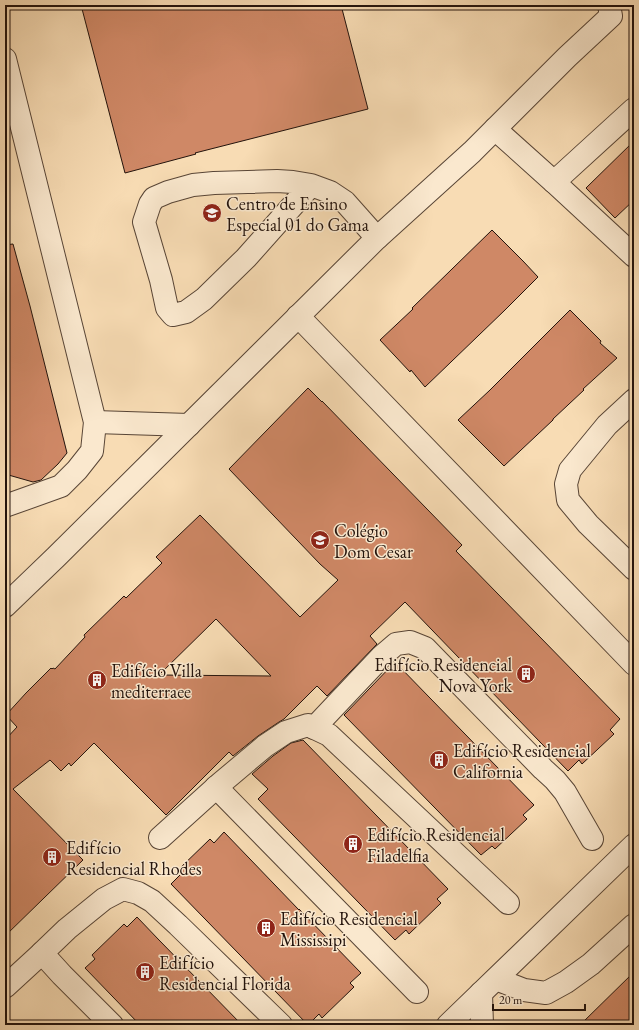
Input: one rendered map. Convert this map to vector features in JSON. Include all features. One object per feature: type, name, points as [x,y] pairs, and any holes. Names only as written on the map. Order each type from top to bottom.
[{"type":"street","points":[[5,606],[376,238],[495,129],[615,8]]},
{"type":"street","points":[[5,58],[95,422],[92,452],[61,486],[5,506]]},
{"type":"street","points":[[554,182],[634,109]]},
{"type":"street","points":[[495,129],[634,256]]},
{"type":"street","points":[[311,185],[246,258],[204,300],[186,312],[173,315],[167,308],[161,280],[144,222],[150,204],[154,198],[168,192],[193,185],[214,183],[277,181],[311,185],[330,192],[345,202],[376,238]]},
{"type":"street","points":[[298,316],[634,664]]},
{"type":"street","points":[[634,400],[607,425],[570,470],[566,484],[568,500],[588,524],[634,570]]},
{"type":"street","points":[[95,422],[189,425]]},
{"type":"street","points":[[314,728],[382,656],[396,644],[410,642],[426,648],[555,780],[565,792],[592,839]]},
{"type":"street","points":[[160,838],[216,787],[265,746],[286,732],[308,725],[329,735],[508,903]]},
{"type":"street","points":[[216,787],[417,992]]},
{"type":"street","points":[[448,1025],[634,845]]},
{"type":"street","points":[[5,987],[67,928],[104,899],[123,889],[138,893],[152,901],[178,924],[281,1025]]},
{"type":"street","points":[[488,986],[546,993],[566,982],[591,964],[634,925]]},
{"type":"street","points":[[42,952],[62,975],[112,1025]]},
{"type":"street","points":[[482,1025],[488,986]]},
{"type":"building","points":[[81,5],[341,5],[368,109],[195,153],[196,154],[125,173]]},
{"type":"building","points":[[634,141],[634,200],[615,218],[586,188]]},
{"type":"building","points":[[492,230],[538,277],[425,387],[411,370],[410,372],[380,340]]},
{"type":"building","points":[[13,244],[67,453],[41,480],[33,482],[5,474],[5,245]]},
{"type":"building","points":[[570,310],[601,341],[600,343],[617,358],[504,466],[458,420]]},
{"type":"building","points":[[308,388],[462,545],[456,551],[620,719],[610,730],[614,734],[582,764],[579,760],[568,771],[405,602],[370,636],[377,644],[327,696],[317,686],[284,719],[258,736],[233,756],[229,752],[166,815],[94,743],[71,766],[69,763],[61,771],[50,760],[13,789],[83,860],[5,936],[5,740],[17,727],[6,715],[26,693],[51,668],[55,669],[85,637],[84,635],[124,596],[126,598],[162,563],[156,557],[200,515],[300,617],[338,580],[320,564],[229,469]],"holes":[[[216,619],[271,676],[159,675]]]},
{"type":"building","name":"Edifício Residencial California","points":[[395,662],[534,805],[523,815],[527,819],[495,849],[492,846],[481,855],[344,715]]},
{"type":"building","name":"Edifício Residencial Filadelfia","points":[[303,740],[448,889],[437,899],[441,903],[409,934],[406,930],[395,940],[258,799],[268,789],[252,774],[291,743]]},
{"type":"building","name":"Edifício Residencial Mississipi","points":[[224,832],[361,973],[350,983],[354,987],[322,1018],[319,1014],[308,1025],[171,884],[182,873],[178,870],[210,839],[214,843]]},
{"type":"building","name":"Edifício Residencial Florida","points":[[137,917],[242,1025],[140,1025],[85,968],[95,959],[92,955],[124,924],[127,927]]},
{"type":"building","points":[[634,972],[634,1025],[580,1025]]},
{"type":"place","name":"Centro de Ensino Especial 01 do Gama","points":[[212,213]]},
{"type":"place","name":"Colégio Dom Cesar","points":[[320,540]]},
{"type":"place","name":"Edifício Residencial Nova York","points":[[526,674]]},
{"type":"place","name":"Edifício Villa mediterraee","points":[[97,680]]},
{"type":"place","name":"Edifício Residencial California","points":[[439,760]]},
{"type":"place","name":"Edifício Residencial Filadelfia","points":[[353,844]]},
{"type":"place","name":"Edifício Residencial Rhodes","points":[[52,857]]},
{"type":"place","name":"Edifício Residencial Mississipi","points":[[266,928]]},
{"type":"place","name":"Edifício Residencial Florida","points":[[145,972]]}]
